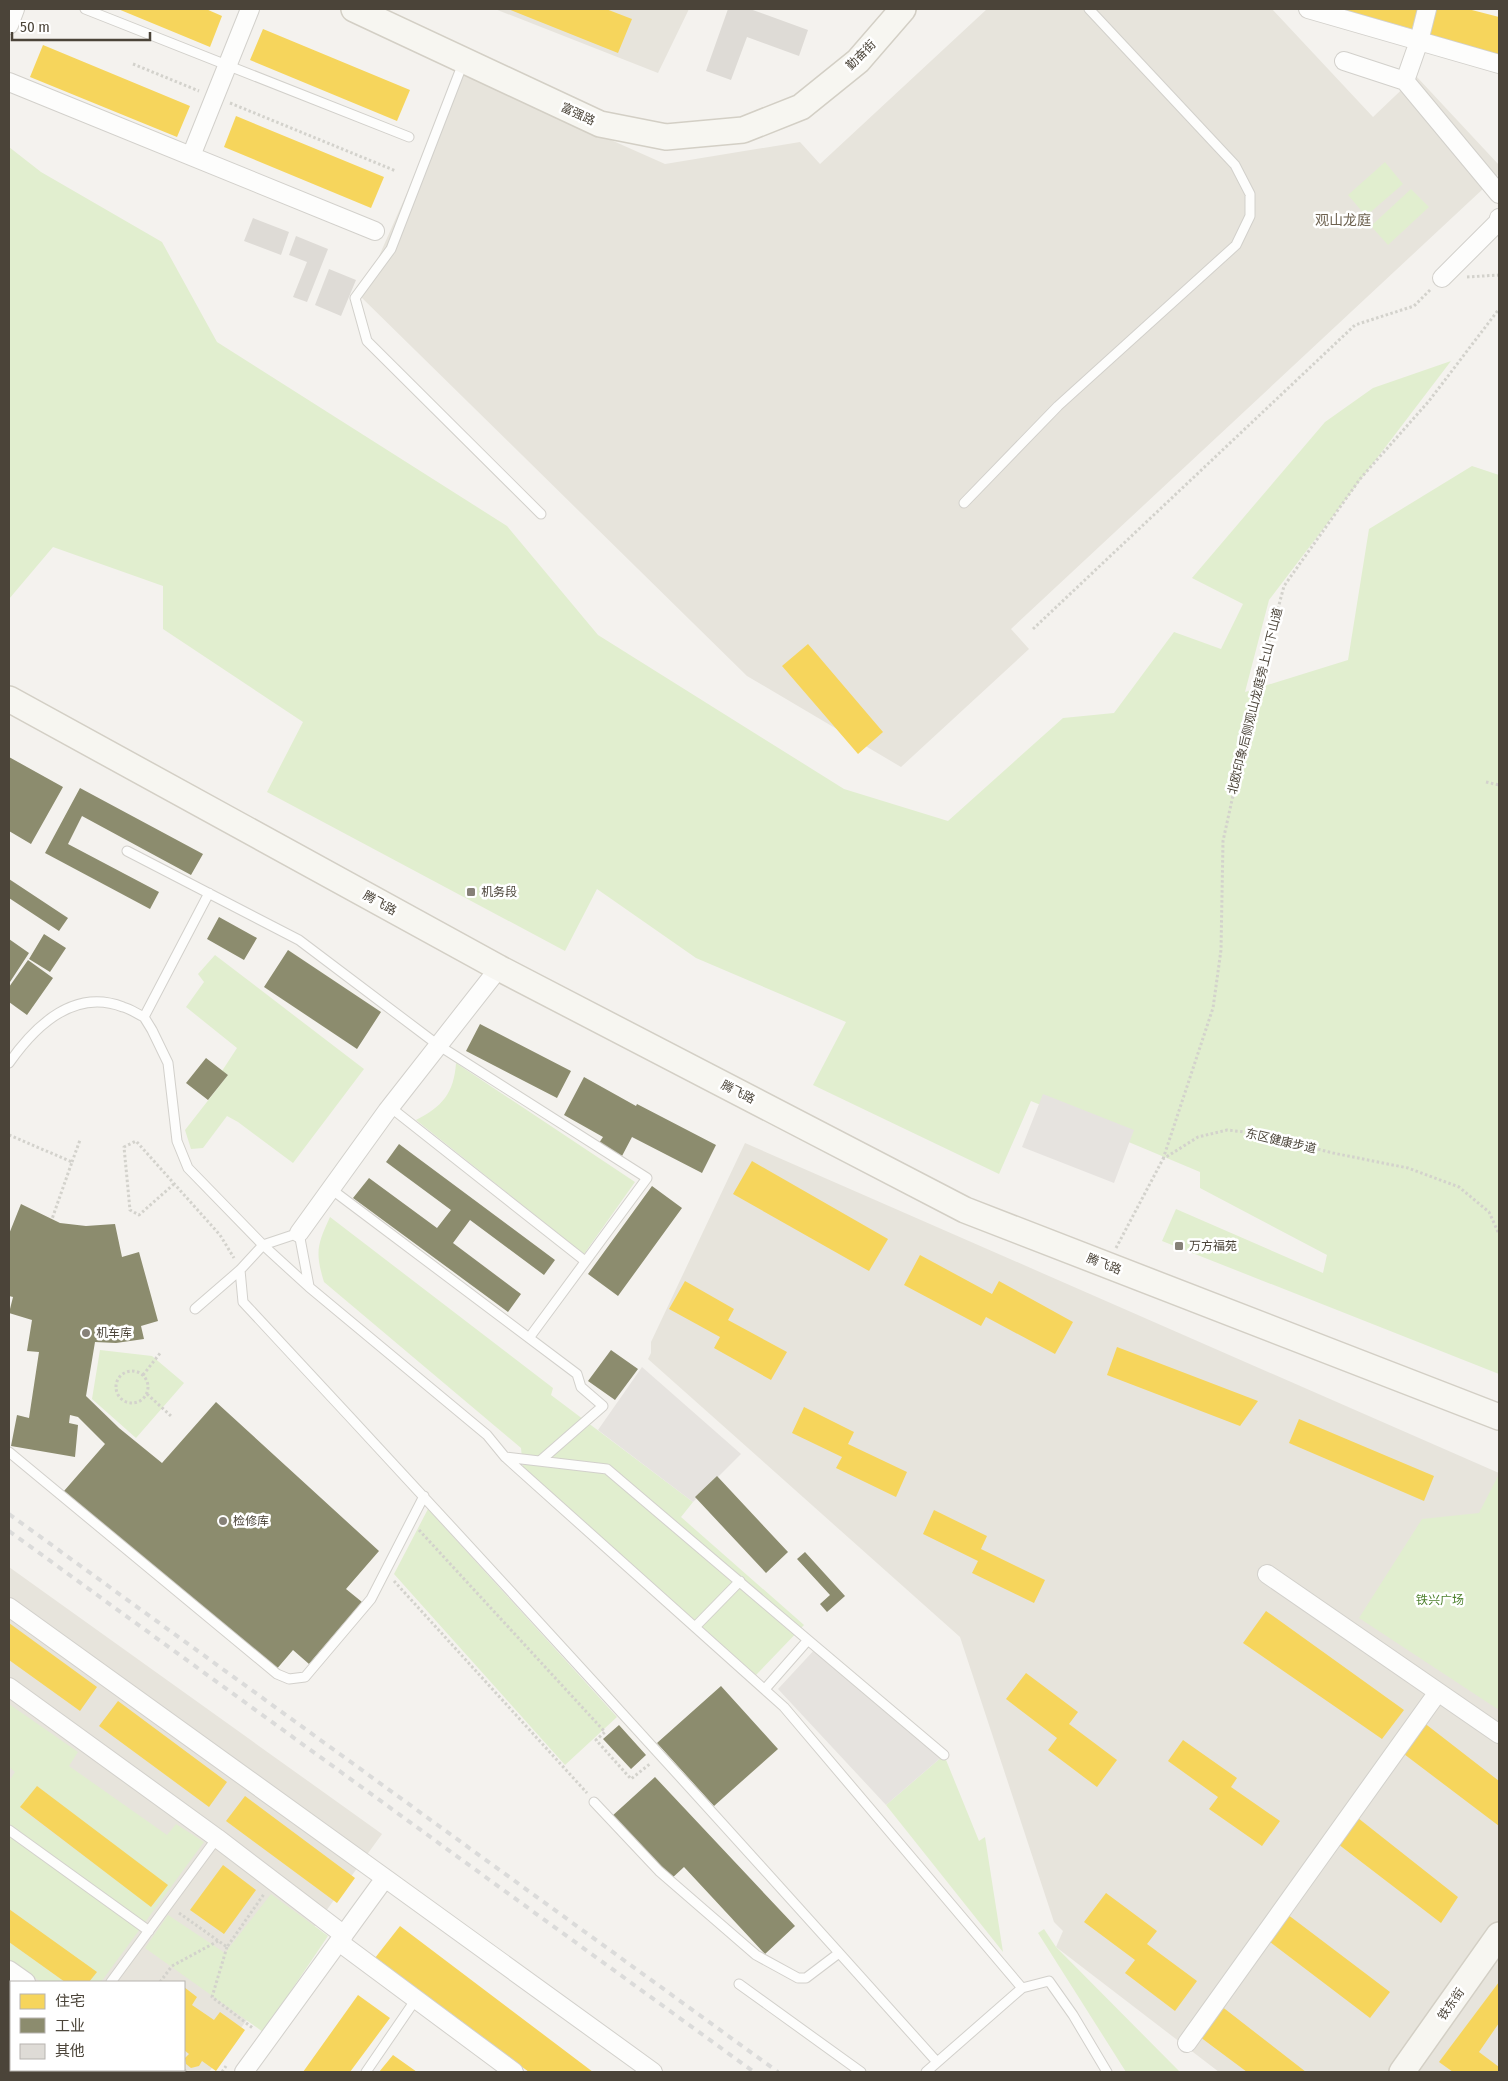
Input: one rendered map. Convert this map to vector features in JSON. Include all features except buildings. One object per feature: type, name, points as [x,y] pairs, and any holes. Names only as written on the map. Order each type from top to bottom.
[{"type":"street","points":[[9,25],[15,9]]},
{"type":"street","points":[[191,156],[250,9]]},
{"type":"street","name":"富强路","points":[[354,9],[600,124],[666,137],[743,130],[801,107],[814,97]]},
{"type":"street","name":"勤奋街","points":[[814,97],[858,61],[903,9]]},
{"type":"street","points":[[1308,9],[1499,64]]},
{"type":"street","points":[[1405,81],[1419,41],[1427,9]]},
{"type":"street","points":[[1344,61],[1405,81],[1499,194]]},
{"type":"street","points":[[9,82],[375,231]]},
{"type":"street","points":[[1442,278],[1498,222],[1499,218]]},
{"type":"street","name":"腾飞路","points":[[9,699],[499,968],[965,1210],[1499,1417]]},
{"type":"street","points":[[300,1233],[390,1106],[499,968]]},
{"type":"street","points":[[1267,1574],[1499,1734]]},
{"type":"street","points":[[9,1606],[653,2072]]},
{"type":"street","points":[[9,1687],[217,1838],[273,1881],[416,2000],[514,2072]]},
{"type":"street","points":[[1187,2043],[1438,1692]]},
{"type":"street","points":[[244,2072],[385,1878]]},
{"type":"street","name":"铁东街","points":[[1402,2072],[1499,1935]]},
{"type":"street","points":[[9,1970],[25,1981]]},
{"type":"lane","points":[[85,9],[409,137]]},
{"type":"lane","points":[[964,503],[1058,406],[1236,245],[1250,216],[1250,194],[1235,165],[1089,9]]},
{"type":"lane","points":[[464,60],[391,249],[355,298],[368,341],[541,514]]},
{"type":"lane","points":[[127,851],[299,940],[438,1045],[647,1178],[530,1338]]},
{"type":"lane","points":[[144,1017],[209,893]]},
{"type":"lane","points":[[9,1063],[20,1047],[41,1025],[55,1014],[76,1005],[98,1002],[122,1006],[144,1017],[168,1063],[177,1141],[188,1168],[263,1245],[309,1287],[487,1435],[505,1457],[765,1689],[790,1715],[1022,1988]]},
{"type":"lane","points":[[390,1106],[586,1261]]},
{"type":"lane","points":[[331,1189],[577,1374],[581,1387],[603,1406],[540,1462]]},
{"type":"lane","points":[[195,1310],[240,1270],[263,1245],[300,1233],[309,1287]]},
{"type":"lane","points":[[240,1270],[243,1302],[661,1755],[937,2062]]},
{"type":"lane","points":[[9,1452],[277,1674],[289,1679],[305,1677],[371,1599],[424,1496]]},
{"type":"lane","points":[[505,1457],[607,1469],[944,1755]]},
{"type":"lane","points":[[695,1627],[740,1581]]},
{"type":"lane","points":[[765,1689],[808,1640]]},
{"type":"lane","points":[[594,1802],[664,1876],[756,1955],[798,1978],[806,1978],[839,1952]]},
{"type":"lane","points":[[9,1830],[149,1930]]},
{"type":"lane","points":[[112,1981],[217,1838]]},
{"type":"lane","points":[[926,2072],[1022,1988],[1049,1981],[1107,2072]]},
{"type":"lane","points":[[739,1984],[861,2072]]},
{"type":"lane","points":[[366,2072],[416,2000]]},
{"type":"path","points":[[133,64],[396,171]]},
{"type":"path","points":[[1032,629],[1355,325],[1414,306],[1442,278]]},
{"type":"path","name":"北欧印象后侧观山龙庭旁上山下山道","points":[[1163,1159],[1213,1008],[1221,950],[1223,841],[1255,694],[1284,586],[1360,479],[1429,402],[1499,309]]},
{"type":"path","points":[[1486,782],[1499,785]]},
{"type":"path","name":"东区健康步道","points":[[1163,1159],[1198,1137],[1227,1130],[1254,1133],[1333,1153],[1408,1168],[1459,1187],[1489,1212],[1499,1234]]},
{"type":"path","points":[[9,1135],[72,1162]]},
{"type":"path","points":[[52,1219],[80,1140]]},
{"type":"path","points":[[174,1184],[140,1215],[130,1210],[124,1147],[136,1141],[220,1235],[240,1270]]},
{"type":"path","points":[[1107,1265],[1163,1159]]},
{"type":"path","points":[[143,1375],[162,1352]]},
{"type":"path","points":[[136,1371],[143,1375],[148,1386],[147,1394],[141,1400],[131,1403],[122,1399],[116,1390],[118,1380],[125,1372],[136,1371]]},
{"type":"path","points":[[147,1394],[171,1416]]},
{"type":"path","points":[[411,1522],[605,1732],[596,1740],[631,1779],[661,1755]]},
{"type":"path","points":[[386,1572],[594,1802]]},
{"type":"path","points":[[249,2036],[255,2029],[212,1997],[227,1947],[273,1881]]},
{"type":"path","points":[[168,1905],[227,1947]]},
{"type":"path","points":[[161,1981],[172,1966],[218,1940]]},
{"type":"path","points":[[222,2072],[227,2065]]},
{"type":"shaded area","points":[[495,9],[689,9],[658,73]]},
{"type":"shaded area","points":[[987,9],[1272,9],[1373,117],[1416,76],[1499,165],[1499,174],[1011,629],[1029,649],[901,767],[747,676],[361,297],[460,73],[665,164],[800,142],[820,164]]},
{"type":"shaded area","points":[[1043,1094],[1134,1130],[1114,1183],[1022,1147]]},
{"type":"shaded area","points":[[745,1143],[1499,1473],[1499,2072],[1219,2072],[1056,1947],[1063,1931],[1054,1922],[960,1637],[648,1359],[651,1353],[651,1342]]},
{"type":"shaded area","points":[[642,1367],[741,1454],[693,1502],[598,1430]]},
{"type":"shaded area","points":[[9,1567],[382,1834],[209,2072],[9,2072]]},
{"type":"shaded area","points":[[817,1647],[944,1755],[886,1805],[778,1689]]},
{"type":"shaded area","points":[[9,1994],[10,2071],[119,2072],[9,2072]]},
{"type":"green space","points":[[9,147],[41,172],[162,242],[217,342],[507,526],[598,635],[844,789],[948,821],[1063,718],[1114,713],[1174,632],[1221,649],[1243,604],[1192,578],[1325,422],[1373,388],[1451,361],[1269,600],[1245,692],[1348,660],[1369,529],[1472,466],[1499,475],[1499,1374],[1162,1241],[1176,1209],[1323,1273],[1327,1255],[1200,1188],[1200,1172],[1031,1101],[999,1174],[813,1085],[846,1022],[696,958],[597,889],[565,951],[267,792],[303,722],[163,629],[163,586],[53,547],[9,599]]},
{"type":"green space","points":[[1385,162],[1403,184],[1366,216],[1348,195]]},
{"type":"green space","points":[[1411,189],[1429,207],[1388,245],[1371,226]]},
{"type":"green space","points":[[215,955],[364,1069],[293,1163],[227,1116],[203,1148],[191,1149],[185,1130],[228,1075],[222,1071],[237,1048],[186,1007],[204,982],[198,974]]},
{"type":"green space","points":[[456,1063],[635,1182],[584,1254],[416,1120],[433,1110],[445,1098],[453,1083]]},
{"type":"green space","points":[[330,1217],[553,1388],[551,1395],[693,1502],[681,1517],[804,1625],[756,1675],[523,1468],[521,1448],[324,1282],[319,1263],[319,1249],[322,1235]]},
{"type":"green space","points":[[100,1350],[152,1356],[184,1383],[136,1438],[92,1399]]},
{"type":"green space","name":"铁兴广场","points":[[1499,1474],[1499,1710],[1359,1618],[1422,1519],[1479,1513]]},
{"type":"green space","points":[[428,1509],[617,1717],[565,1765],[394,1574]]},
{"type":"green space","points":[[9,1704],[78,1752],[69,1766],[167,1835],[176,1824],[204,1842],[102,1981],[90,1981],[96,1972],[9,1909],[9,1781],[15,1772],[9,1767]],"holes":[[[37,1786],[167,1885],[152,1907],[20,1808]]]},
{"type":"green space","points":[[944,1755],[979,1841],[985,1837],[1003,1952],[886,1805]]},
{"type":"green space","points":[[271,1894],[328,1936],[263,2032],[145,1948],[168,1915],[225,1953]]},
{"type":"green space","points":[[1044,1929],[1056,1947],[1180,2072],[1126,2072],[1038,1933]]},
{"type":"green space","points":[[9,1942],[64,1981],[40,1981],[9,1959]]},
{"type":"railway","points":[[9,1514],[778,2072]]},
{"type":"railway","points":[[9,1531],[754,2072]]},
{"type":"place","name":"机务段","points":[[471,892]]},
{"type":"place","name":"万方福苑","points":[[1179,1246]]},
{"type":"place","name":"机车库","points":[[86,1333]]},
{"type":"place","name":"检修库","points":[[223,1521]]},
{"type":"district","name":"观山龙庭","points":[[1343,220]]}]
